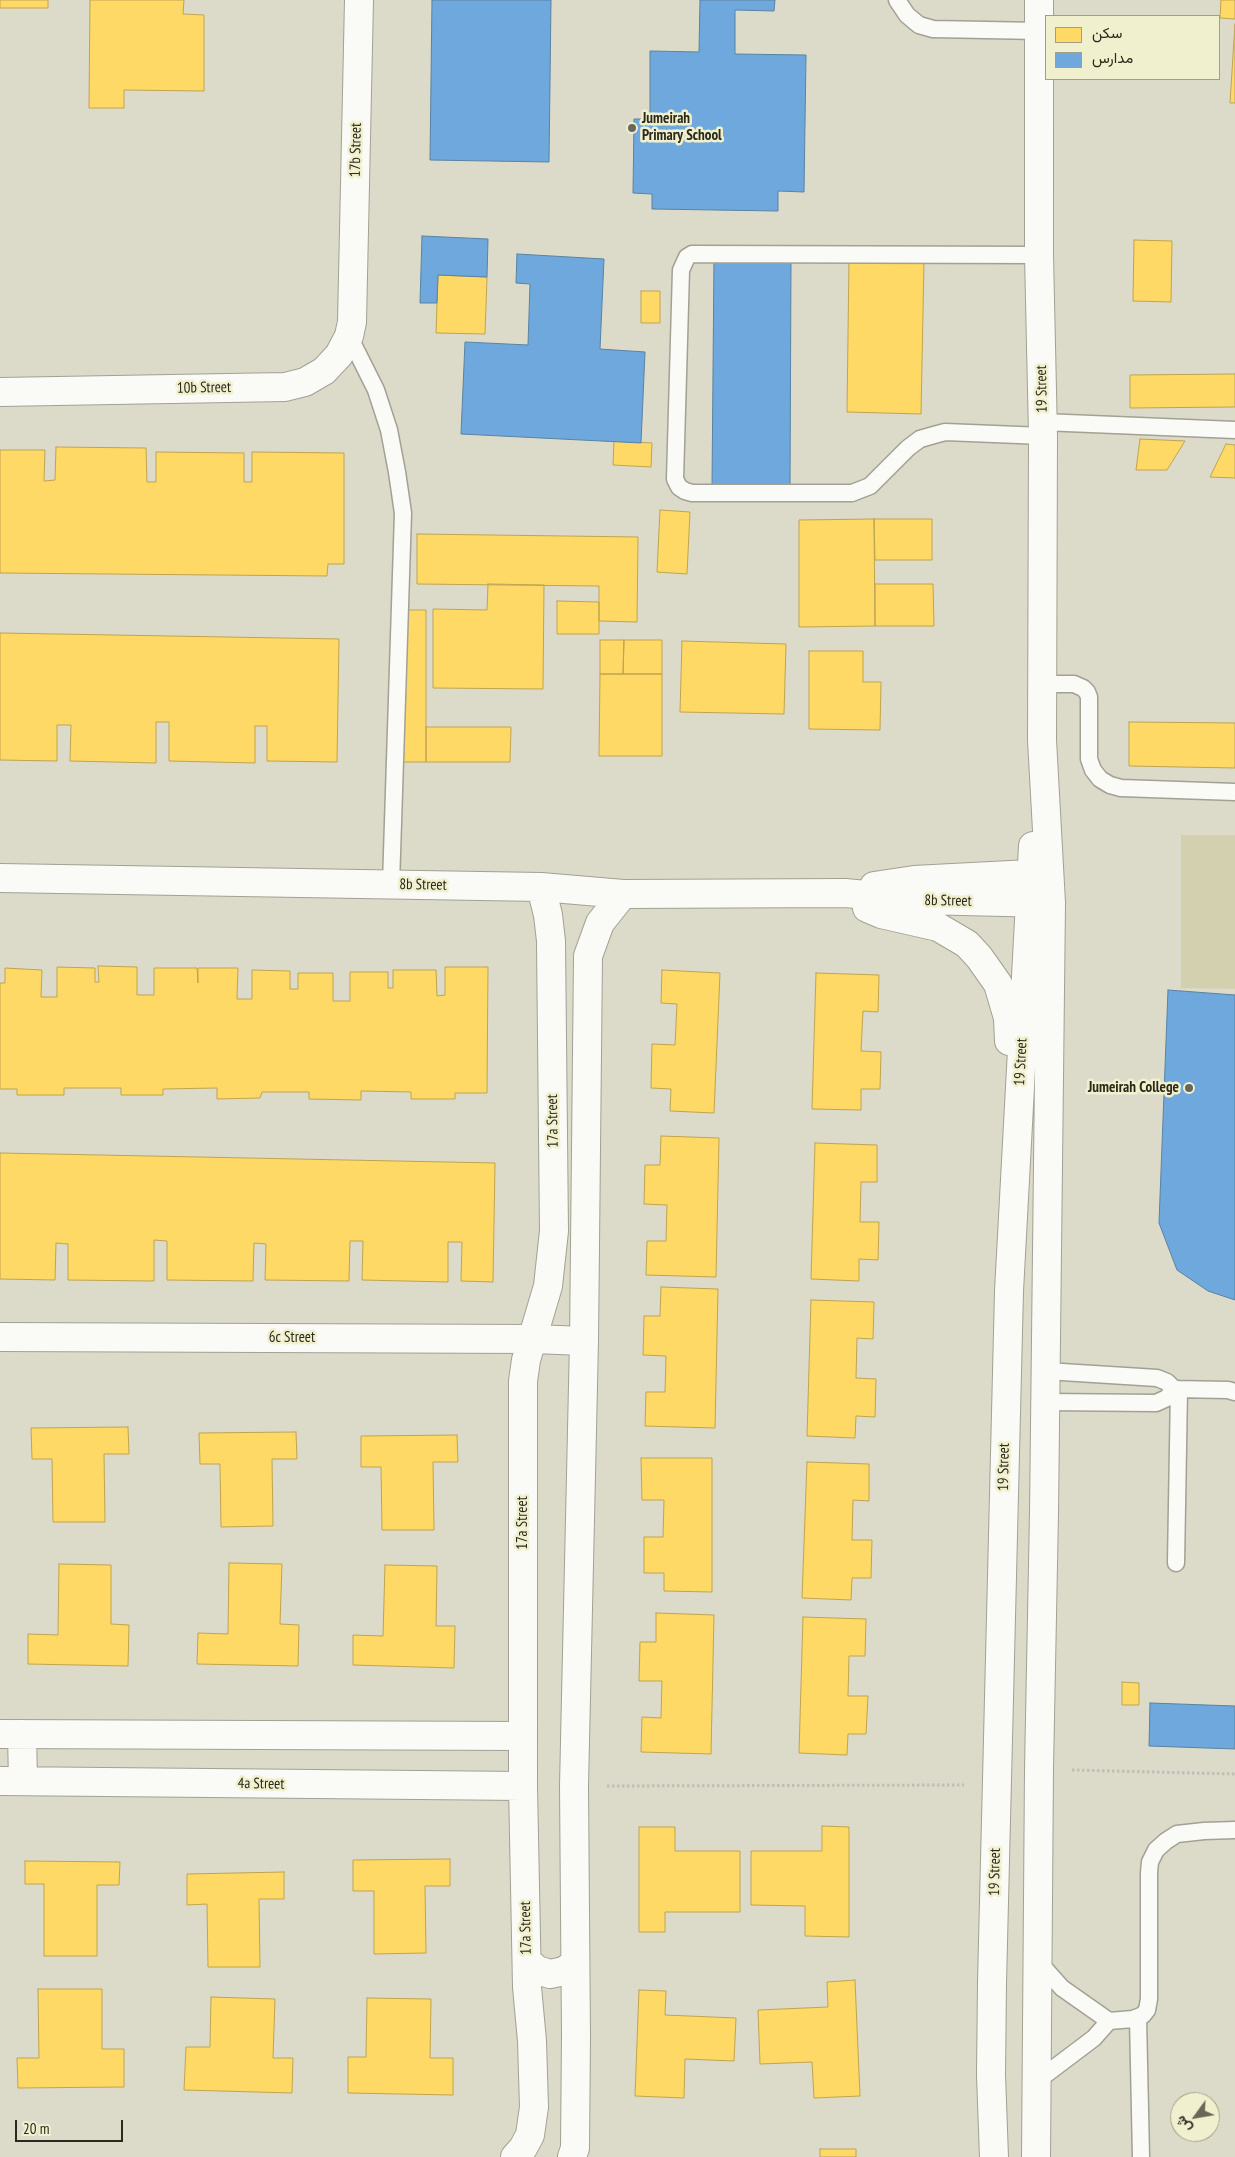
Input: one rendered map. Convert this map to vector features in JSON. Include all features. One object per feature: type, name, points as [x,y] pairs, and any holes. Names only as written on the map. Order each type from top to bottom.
[{"type":"street","name":"17b Street","points":[[353,300],[359,0]]},
{"type":"street","name":"19 Street","points":[[1036,2157],[1039,1769],[1046,1402],[1040,874],[1035,825],[1043,778],[1043,429],[1039,256],[1039,0]]},
{"type":"street","name":"10b Street","points":[[0,392],[285,387],[305,382],[324,371],[339,355],[349,336],[353,300]]},
{"type":"street","name":"8b Street","points":[[845,893],[914,880],[1040,874]]},
{"type":"street","name":"8b Street","points":[[0,878],[391,884],[541,888],[623,894],[845,893],[894,899],[1040,903]]},
{"type":"street","name":"17a Street","points":[[515,2157],[524,2148],[533,2122],[522,1736],[523,1382],[526,1360],[548,1286],[554,1231],[551,941],[548,914],[541,888]]},
{"type":"street","points":[[845,893],[856,902],[881,914],[921,922],[953,935],[967,944],[990,970],[998,984],[1008,1018],[1009,1087],[1017,1124]]},
{"type":"street","points":[[574,2154],[576,2036],[574,1786],[584,1342],[588,956],[600,923],[623,894]]},
{"type":"street","name":"19 Street","points":[[994,2157],[991,2075],[992,2001],[1009,1291],[1017,1124],[1040,903]]},
{"type":"street","name":"6c Street","points":[[0,1337],[533,1339],[584,1342]]},
{"type":"street","points":[[11,1781],[11,1734],[522,1736]]},
{"type":"street","name":"4a Street","points":[[11,1781],[523,1786]]},
{"type":"street","points":[[527,1961],[537,1970],[550,1974],[564,1971],[575,1964]]},
{"type":"street","points":[[532,2040],[538,2032],[558,2026],[568,2029],[576,2036]]},
{"type":"lane","points":[[897,0],[907,15],[919,25],[932,30],[1039,31]]},
{"type":"lane","points":[[1039,256],[692,254],[683,263],[681,270],[676,479],[679,487],[684,492],[692,493],[852,493],[870,486],[908,448],[920,439],[945,432],[1043,429],[1235,430]]},
{"type":"lane","points":[[349,336],[376,390],[388,430],[403,513],[391,884]]},
{"type":"lane","points":[[1042,684],[1074,684],[1087,692],[1089,759],[1093,770],[1100,779],[1110,785],[1121,788],[1235,792]]},
{"type":"lane","points":[[1046,1371],[1157,1378],[1177,1389],[1228,1390],[1235,1392]]},
{"type":"lane","points":[[1046,1402],[1156,1403],[1167,1398],[1177,1389]]},
{"type":"lane","points":[[1176,1563],[1177,1389]]},
{"type":"lane","points":[[1037,1960],[1062,1988],[1109,2021],[1138,2018],[1147,2010],[1149,1999],[1149,1873],[1150,1862],[1156,1850],[1177,1834],[1235,1830]]},
{"type":"lane","points":[[1138,2018],[1141,2157]]},
{"type":"lane","points":[[1037,2081],[1094,2038],[1109,2021]]},
{"type":"path","points":[[1039,1769],[1235,1774]]},
{"type":"path","points":[[574,1786],[996,1785]]},
{"type":"shaded area","points":[[1181,835],[1235,835],[1235,989],[1181,988]]},
{"type":"building: سكن","points":[[0,0],[48,0],[48,8],[0,8]]},
{"type":"building: سكن","points":[[90,0],[184,0],[183,14],[204,15],[204,91],[124,90],[124,108],[89,108]]},
{"type":"building: سكن","points":[[1221,0],[1235,0],[1235,19],[1220,18]]},
{"type":"building: سكن","points":[[1235,24],[1235,103],[1230,103]]},
{"type":"building: سكن","points":[[1134,240],[1172,241],[1171,302],[1133,301]]},
{"type":"building: سكن","points":[[849,259],[924,261],[921,414],[847,412]]},
{"type":"building: سكن","points":[[438,275],[487,277],[485,334],[436,333]]},
{"type":"building: سكن","points":[[641,291],[660,291],[660,323],[641,323]]},
{"type":"building: سكن","points":[[1235,374],[1235,407],[1130,408],[1130,375]]},
{"type":"building: سكن","points":[[1140,439],[1185,441],[1167,470],[1136,470]]},
{"type":"building: سكن","points":[[614,441],[652,443],[651,467],[613,465]]},
{"type":"building: سكن","points":[[1226,444],[1235,445],[1235,478],[1210,477]]},
{"type":"building: سكن","points":[[56,447],[146,448],[147,482],[156,482],[156,452],[244,453],[244,482],[252,482],[252,452],[344,453],[344,564],[328,564],[327,576],[0,573],[0,450],[45,450],[44,481],[55,480]]},
{"type":"building: سكن","points":[[660,510],[690,512],[687,574],[657,572]]},
{"type":"building: سكن","points":[[874,519],[932,519],[932,560],[875,560]]},
{"type":"building: سكن","points":[[874,519],[875,626],[799,627],[799,520]]},
{"type":"building: سكن","points":[[417,534],[638,537],[637,622],[599,621],[599,586],[417,584]]},
{"type":"building: سكن","points":[[488,584],[544,585],[543,689],[433,688],[433,609],[487,610]]},
{"type":"building: سكن","points":[[875,584],[933,584],[934,626],[875,626]]},
{"type":"building: سكن","points":[[557,601],[599,602],[599,634],[557,634]]},
{"type":"building: سكن","points":[[400,610],[426,610],[426,762],[401,762]]},
{"type":"building: سكن","points":[[0,633],[339,639],[337,762],[267,761],[267,726],[255,726],[255,763],[169,761],[169,722],[156,722],[156,763],[70,761],[71,725],[57,725],[57,761],[0,760]]},
{"type":"building: سكن","points":[[600,640],[624,640],[623,674],[600,674]]},
{"type":"building: سكن","points":[[624,640],[662,640],[662,674],[623,674]]},
{"type":"building: سكن","points":[[682,641],[786,644],[784,714],[680,712]]},
{"type":"building: سكن","points":[[809,651],[863,651],[863,682],[881,682],[880,730],[809,729]]},
{"type":"building: سكن","points":[[600,674],[662,674],[662,756],[599,756]]},
{"type":"building: سكن","points":[[1129,722],[1235,723],[1235,768],[1129,766]]},
{"type":"building: سكن","points":[[426,727],[511,727],[510,762],[426,762]]},
{"type":"building: سكن","points":[[98,966],[137,967],[137,995],[154,995],[154,968],[197,968],[198,983],[198,968],[238,968],[237,999],[252,999],[252,970],[290,971],[290,989],[298,989],[298,973],[333,973],[333,1001],[350,1001],[350,972],[388,972],[388,988],[393,988],[393,970],[436,970],[437,996],[445,995],[445,967],[488,967],[487,1093],[455,1093],[455,1099],[411,1099],[411,1092],[361,1091],[361,1100],[309,1099],[309,1092],[262,1092],[260,1098],[217,1099],[217,1088],[163,1089],[163,1095],[121,1095],[121,1088],[64,1088],[64,1095],[17,1095],[17,1089],[0,1089],[0,983],[5,983],[5,968],[42,970],[41,997],[57,997],[57,967],[95,968],[95,982],[99,982]]},
{"type":"building: سكن","points":[[662,970],[720,973],[714,1113],[670,1111],[671,1089],[651,1088],[652,1044],[675,1045],[677,1004],[661,1003]]},
{"type":"building: سكن","points":[[816,973],[879,975],[878,1012],[863,1011],[861,1051],[881,1052],[880,1089],[861,1089],[861,1110],[812,1109]]},
{"type":"building: سكن","points":[[661,1136],[719,1138],[716,1277],[646,1275],[647,1241],[666,1241],[667,1205],[644,1204],[645,1165],[660,1165]]},
{"type":"building: سكن","points":[[815,1143],[877,1145],[877,1182],[861,1182],[860,1222],[879,1222],[878,1260],[859,1259],[859,1281],[811,1279]]},
{"type":"building: سكن","points":[[0,1153],[495,1163],[493,1282],[461,1281],[462,1242],[448,1242],[448,1282],[362,1280],[363,1241],[350,1241],[349,1281],[265,1280],[266,1244],[254,1243],[253,1281],[167,1280],[167,1241],[154,1240],[154,1281],[68,1280],[68,1244],[56,1243],[55,1280],[0,1279]]},
{"type":"building: سكن","points":[[661,1287],[718,1289],[715,1428],[645,1426],[646,1392],[665,1392],[666,1356],[643,1355],[644,1316],[660,1316]]},
{"type":"building: سكن","points":[[811,1300],[874,1302],[873,1339],[857,1338],[856,1378],[876,1379],[875,1417],[856,1416],[855,1438],[807,1436]]},
{"type":"building: سكن","points":[[128,1427],[129,1454],[104,1454],[105,1522],[53,1522],[52,1459],[32,1459],[31,1428]]},
{"type":"building: سكن","points":[[296,1432],[297,1459],[272,1459],[273,1526],[221,1527],[220,1464],[200,1464],[199,1433]]},
{"type":"building: سكن","points":[[457,1435],[458,1462],[433,1462],[434,1530],[382,1530],[381,1467],[361,1467],[361,1436]]},
{"type":"building: سكن","points":[[641,1458],[712,1458],[712,1592],[664,1591],[664,1573],[644,1573],[644,1537],[663,1537],[664,1500],[642,1500]]},
{"type":"building: سكن","points":[[807,1462],[869,1464],[869,1501],[853,1500],[852,1540],[872,1540],[871,1578],[852,1578],[851,1600],[802,1598]]},
{"type":"building: سكن","points":[[229,1563],[282,1564],[280,1624],[299,1625],[298,1666],[197,1664],[198,1633],[228,1634]]},
{"type":"building: سكن","points":[[59,1564],[111,1565],[111,1624],[129,1625],[128,1666],[28,1664],[28,1634],[58,1635]]},
{"type":"building: سكن","points":[[385,1565],[437,1566],[436,1626],[455,1626],[454,1668],[353,1665],[353,1635],[383,1636]]},
{"type":"building: سكن","points":[[656,1613],[714,1615],[711,1754],[641,1752],[642,1717],[661,1718],[662,1681],[639,1681],[640,1642],[656,1642]]},
{"type":"building: سكن","points":[[803,1617],[866,1619],[865,1656],[849,1656],[848,1696],[868,1696],[866,1734],[848,1734],[847,1755],[799,1753]]},
{"type":"building: سكن","points":[[1122,1682],[1139,1683],[1139,1705],[1122,1705]]},
{"type":"building: سكن","points":[[822,1826],[849,1827],[849,1937],[805,1936],[805,1906],[751,1905],[751,1851],[822,1851]]},
{"type":"building: سكن","points":[[639,1827],[675,1827],[675,1851],[740,1851],[740,1912],[665,1912],[665,1932],[639,1932]]},
{"type":"building: سكن","points":[[450,1859],[450,1886],[425,1886],[426,1953],[374,1954],[374,1891],[353,1891],[353,1860]]},
{"type":"building: سكن","points":[[25,1861],[120,1862],[119,1885],[97,1885],[97,1956],[44,1956],[44,1884],[25,1884]]},
{"type":"building: سكن","points":[[284,1872],[284,1899],[259,1899],[260,1967],[208,1967],[207,1904],[187,1905],[187,1874]]},
{"type":"building: سكن","points":[[855,1980],[860,2096],[814,2098],[812,2062],[760,2064],[758,2010],[828,2007],[827,1982]]},
{"type":"building: سكن","points":[[38,1989],[102,1989],[102,2049],[124,2049],[124,2087],[18,2088],[17,2058],[39,2058]]},
{"type":"building: سكن","points":[[639,1990],[666,1991],[665,2015],[736,2018],[734,2061],[685,2059],[684,2098],[635,2096]]},
{"type":"building: سكن","points":[[211,1997],[275,1999],[273,2058],[293,2058],[292,2093],[184,2090],[186,2047],[210,2047]]},
{"type":"building: سكن","points":[[367,1998],[431,1999],[430,2058],[453,2058],[453,2095],[348,2093],[348,2057],[366,2057]]},
{"type":"building: سكن","points":[[820,2149],[856,2149],[856,2157],[820,2157]]},
{"type":"building: مدارس","points":[[432,0],[551,0],[549,162],[430,160]]},
{"type":"building: مدارس","points":[[700,0],[775,0],[774,11],[735,10],[735,54],[806,55],[804,192],[778,191],[778,211],[652,209],[652,194],[633,193],[634,119],[650,119],[650,51],[699,52]]},
{"type":"building: مدارس","points":[[422,236],[488,239],[487,277],[438,275],[437,303],[420,303]]},
{"type":"building: مدارس","points":[[517,254],[604,259],[600,349],[645,352],[641,443],[461,434],[465,342],[528,345],[530,284],[516,283]]},
{"type":"building: مدارس","points":[[714,257],[791,258],[790,488],[712,487]]},
{"type":"building: مدارس","points":[[1168,990],[1235,995],[1235,1300],[1208,1291],[1177,1270],[1159,1223]]},
{"type":"building: مدارس","points":[[1150,1703],[1235,1706],[1235,1749],[1149,1746]]},
{"type":"place","name":"Jumeirah Primary School","points":[[632,128]]},
{"type":"place","name":"Jumeirah College","points":[[1189,1088]]}]
